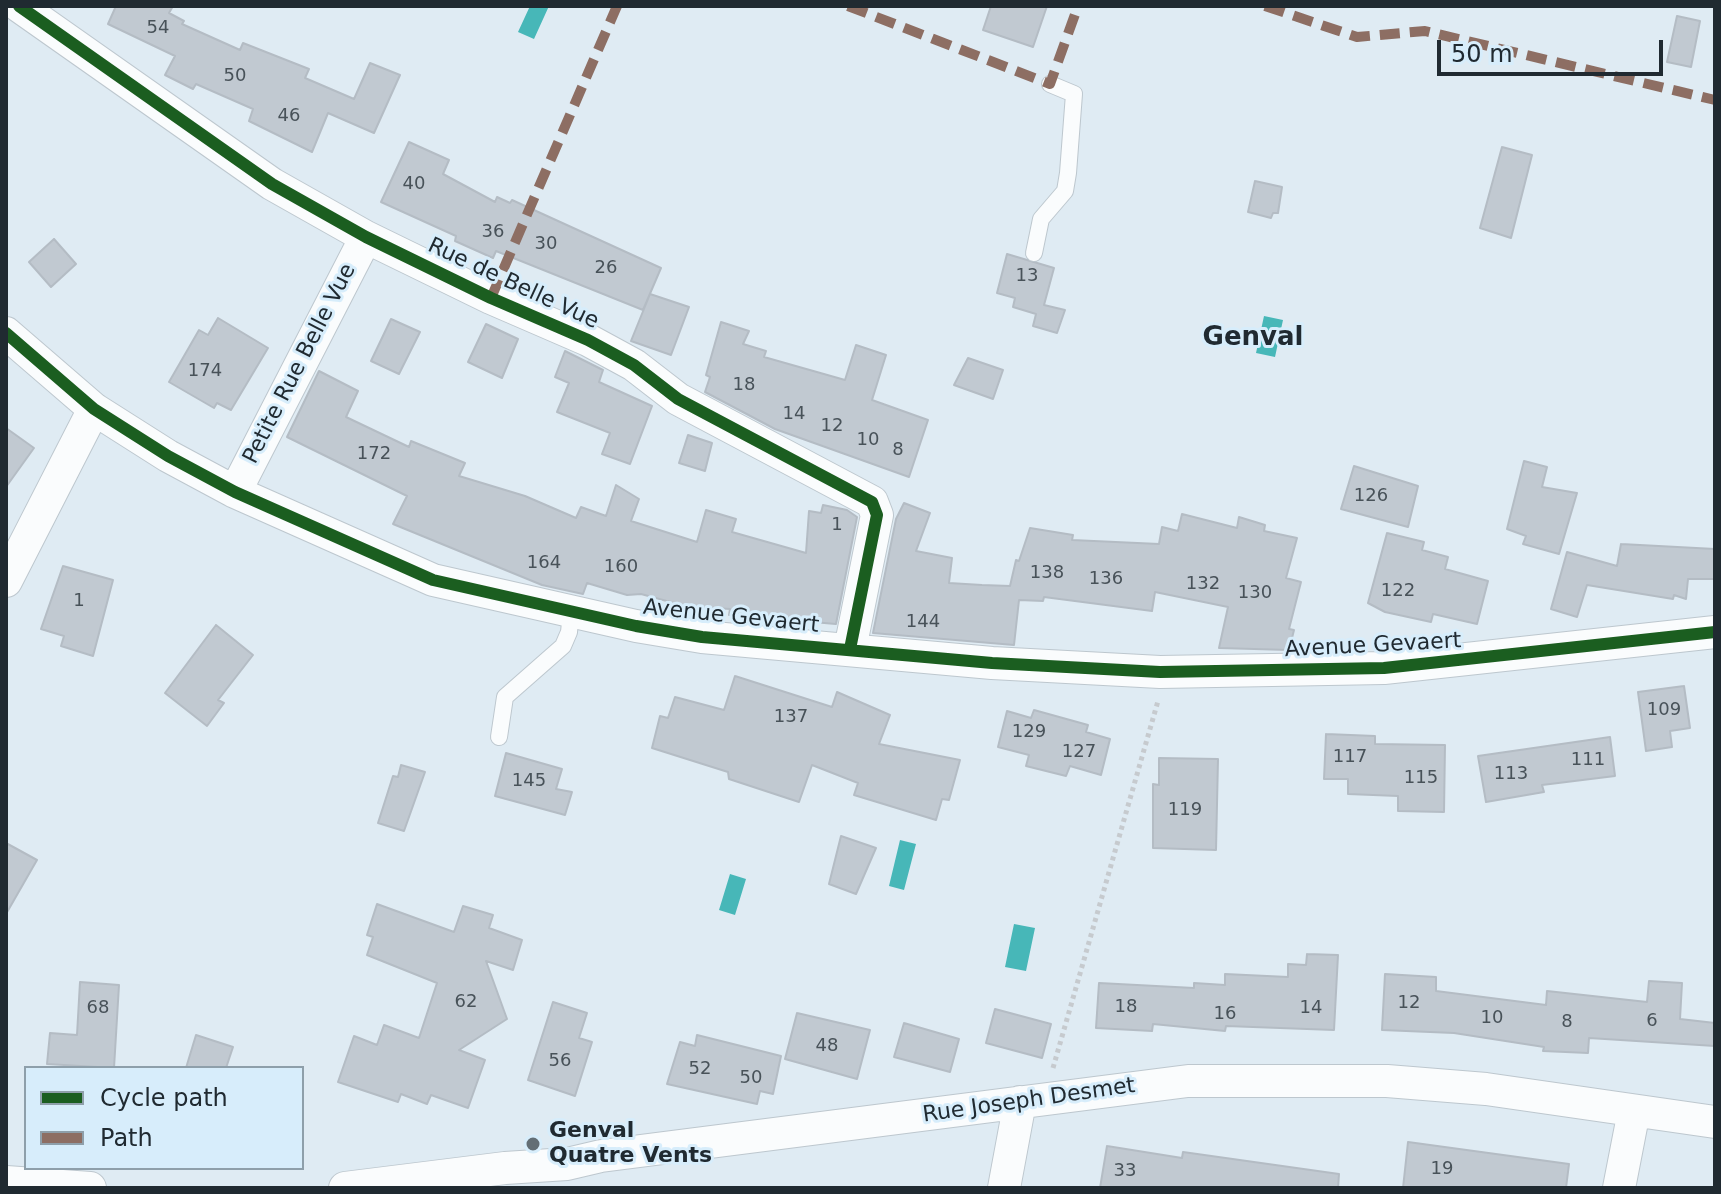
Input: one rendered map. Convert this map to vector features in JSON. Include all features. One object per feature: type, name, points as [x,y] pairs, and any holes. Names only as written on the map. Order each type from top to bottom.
[{"type":"street","name":"Rue de Belle Vue","points":[[19,6],[272,184],[366,237],[491,298],[588,340],[634,365],[678,399],[872,502],[877,515],[850,649]]},
{"type":"street","name":"Petite Rue Belle Vue","points":[[235,492],[366,237]]},
{"type":"street","name":"Avenue Gevaert","points":[[6,333],[94,409],[168,456],[235,492],[433,580],[571,613],[702,637],[992,663],[1160,672],[1384,668],[1715,632]]},
{"type":"street","points":[[6,581],[94,409]]},
{"type":"street","name":"Rue Joseph Desmet","points":[[345,1188],[505,1168],[565,1176],[601,1156],[1188,1081],[1387,1081],[1486,1089],[1715,1122]]},
{"type":"street","points":[[1004,1188],[1032,1101]]},
{"type":"street","points":[[1619,1188],[1634,1111]]},
{"type":"street","points":[[6,1182],[90,1188]]},
{"type":"lane","points":[[1034,253],[1041,219],[1065,191],[1068,173],[1074,94],[1050,84]]},
{"type":"lane","points":[[499,737],[505,697],[563,646],[569,632],[571,613]]},
{"type":"path","points":[[1032,1101],[1159,695],[1160,672]]},
{"type":"water","points":[[530,6],[549,6],[534,39],[518,32]]},
{"type":"water","points":[[1264,316],[1283,320],[1275,357],[1256,353]]},
{"type":"water","points":[[900,840],[916,844],[904,890],[889,886]]},
{"type":"water","points":[[730,874],[746,879],[735,915],[719,910]]},
{"type":"water","points":[[1014,924],[1035,928],[1026,971],[1005,967]]},
{"type":"building","points":[[116,6],[173,6],[169,13],[184,21],[182,24],[240,50],[243,43],[309,69],[305,78],[354,99],[370,63],[400,75],[374,133],[328,113],[312,152],[249,121],[253,109],[196,84],[193,89],[165,75],[175,56],[108,24]]},
{"type":"building","points":[[991,6],[1047,6],[1033,47],[983,30]]},
{"type":"building","points":[[1677,16],[1700,21],[1691,67],[1667,62]]},
{"type":"building","points":[[409,142],[449,160],[443,174],[495,202],[497,197],[510,203],[512,200],[661,268],[643,310],[496,251],[493,258],[455,241],[456,236],[381,202]]},
{"type":"building","points":[[1502,147],[1532,155],[1511,238],[1480,228]]},
{"type":"building","points":[[1255,181],[1282,187],[1278,213],[1273,213],[1271,218],[1248,212]]},
{"type":"building","points":[[54,239],[76,264],[51,287],[29,262]]},
{"type":"building","points":[[1007,254],[1054,268],[1044,305],[1065,310],[1057,333],[1033,326],[1036,314],[1013,307],[1015,298],[997,293]]},
{"type":"building","points":[[650,294],[689,307],[671,355],[631,341]]},
{"type":"building","points":[[218,318],[268,348],[231,410],[217,403],[214,408],[169,382],[199,330],[208,335]]},
{"type":"building","points":[[391,319],[420,332],[399,374],[371,361]]},
{"type":"building","points":[[721,322],[749,331],[743,344],[766,351],[764,357],[845,380],[856,345],[886,355],[872,400],[928,420],[909,477],[775,429],[705,392],[710,377],[706,375]]},
{"type":"building","points":[[486,324],[518,339],[502,378],[468,362]]},
{"type":"building","points":[[565,351],[603,370],[599,382],[652,406],[630,464],[602,454],[610,433],[557,412],[569,383],[555,377]]},
{"type":"building","points":[[968,358],[1003,370],[993,399],[954,385]]},
{"type":"building","points":[[319,371],[358,391],[346,417],[409,447],[411,441],[465,463],[459,476],[525,496],[576,518],[581,507],[606,516],[616,485],[639,499],[631,521],[697,542],[706,510],[736,519],[732,532],[806,553],[809,511],[821,513],[823,505],[847,510],[857,517],[836,624],[729,615],[730,609],[685,606],[641,594],[627,595],[587,583],[583,594],[542,585],[393,524],[407,496],[287,437]]},
{"type":"building","points":[[6,428],[34,448],[6,487]]},
{"type":"building","points":[[688,435],[712,443],[705,471],[679,463]]},
{"type":"building","points":[[1524,461],[1547,467],[1542,487],[1577,493],[1559,554],[1523,544],[1526,536],[1507,529]]},
{"type":"building","points":[[1354,466],[1418,486],[1408,527],[1341,509]]},
{"type":"building","points":[[904,503],[930,513],[916,551],[952,558],[949,583],[1010,586],[1016,560],[1019,561],[1030,528],[1073,535],[1072,540],[1159,544],[1162,527],[1178,531],[1182,514],[1237,528],[1239,517],[1265,525],[1264,531],[1297,538],[1286,578],[1301,582],[1289,629],[1294,630],[1289,650],[1219,648],[1228,607],[1155,592],[1152,611],[1044,597],[1043,601],[1019,600],[1014,645],[873,633],[896,519]]},
{"type":"building","points":[[1387,533],[1424,542],[1422,550],[1448,557],[1445,569],[1488,581],[1477,624],[1433,614],[1431,622],[1385,612],[1368,603]]},
{"type":"building","points":[[1621,544],[1715,549],[1715,579],[1688,579],[1686,599],[1587,585],[1577,617],[1551,609],[1567,552],[1617,566]]},
{"type":"building","points":[[63,566],[113,580],[93,656],[61,646],[64,636],[41,629]]},
{"type":"building","points":[[216,625],[253,655],[218,700],[224,703],[207,726],[165,693]]},
{"type":"building","points":[[735,676],[832,707],[837,692],[890,715],[879,744],[960,760],[949,800],[942,799],[936,820],[854,795],[858,783],[812,765],[799,802],[729,779],[728,772],[652,748],[660,716],[668,718],[675,697],[724,710]]},
{"type":"building","points":[[1684,686],[1690,728],[1670,731],[1672,747],[1646,751],[1638,692]]},
{"type":"building","points":[[1034,710],[1088,725],[1086,732],[1110,739],[1101,775],[1070,766],[1066,776],[1026,766],[1029,755],[998,747],[1007,711],[1031,718]]},
{"type":"building","points":[[1326,734],[1375,736],[1375,744],[1445,745],[1444,812],[1398,811],[1398,796],[1348,794],[1348,779],[1324,779]]},
{"type":"building","points":[[1610,737],[1615,776],[1542,785],[1544,792],[1486,802],[1478,756]]},
{"type":"building","points":[[506,753],[562,769],[556,789],[572,792],[565,815],[495,796]]},
{"type":"building","points":[[1159,758],[1218,759],[1216,850],[1153,848],[1153,784],[1159,785]]},
{"type":"building","points":[[401,765],[425,772],[404,831],[378,823],[393,776],[398,777]]},
{"type":"building","points":[[841,836],[876,848],[856,894],[829,884]]},
{"type":"building","points":[[6,843],[37,860],[6,914]]},
{"type":"building","points":[[377,904],[454,932],[463,906],[493,915],[489,928],[522,940],[513,970],[486,961],[507,1019],[459,1050],[485,1060],[468,1108],[431,1095],[427,1104],[401,1094],[398,1102],[338,1082],[354,1036],[377,1045],[384,1025],[419,1038],[437,983],[367,955],[373,937],[367,935]]},
{"type":"building","points":[[1307,954],[1338,955],[1334,1030],[1226,1026],[1225,1031],[1153,1024],[1152,1031],[1096,1028],[1099,983],[1194,988],[1194,983],[1225,985],[1225,974],[1288,977],[1288,964],[1306,965]]},
{"type":"building","points":[[1385,974],[1436,977],[1436,991],[1546,1005],[1547,991],[1647,1002],[1649,981],[1682,983],[1680,1019],[1715,1023],[1715,1046],[1589,1038],[1588,1053],[1543,1051],[1544,1047],[1454,1033],[1382,1030]]},
{"type":"building","points":[[80,982],[119,985],[114,1066],[47,1064],[50,1033],[77,1035]]},
{"type":"building","points":[[553,1002],[587,1013],[579,1038],[592,1042],[575,1096],[528,1080]]},
{"type":"building","points":[[995,1009],[1051,1024],[1042,1058],[986,1043]]},
{"type":"building","points":[[797,1013],[870,1030],[857,1079],[785,1059]]},
{"type":"building","points":[[904,1023],[959,1039],[950,1072],[894,1057]]},
{"type":"building","points":[[196,1035],[233,1047],[227,1066],[187,1066]]},
{"type":"building","points":[[697,1035],[781,1056],[773,1094],[760,1091],[757,1104],[667,1084],[680,1042],[695,1046]]},
{"type":"building","points":[[1408,1142],[1569,1164],[1566,1188],[1403,1188]]},
{"type":"building","points":[[1107,1146],[1182,1158],[1183,1152],[1339,1174],[1338,1188],[1100,1188]]},
{"type":"marked path","points":[[491,298],[617,6]]},
{"type":"marked path","points":[[848,6],[1050,84],[1078,6]]},
{"type":"marked path","points":[[1265,6],[1357,37],[1425,31],[1715,100]]},
{"type":"cycle path","points":[[19,6],[272,184],[366,237],[491,298],[588,340],[634,365],[678,399],[872,502],[877,515],[850,649]]},
{"type":"cycle path","points":[[6,333],[94,409],[168,456],[235,492],[433,580],[636,626],[702,637],[992,663],[1160,672],[1384,668],[1715,632]]},
{"type":"place","name":"Genval Quatre Vents","points":[[533,1144]]},
{"type":"district","name":"Genval","points":[[1253,338]]}]
